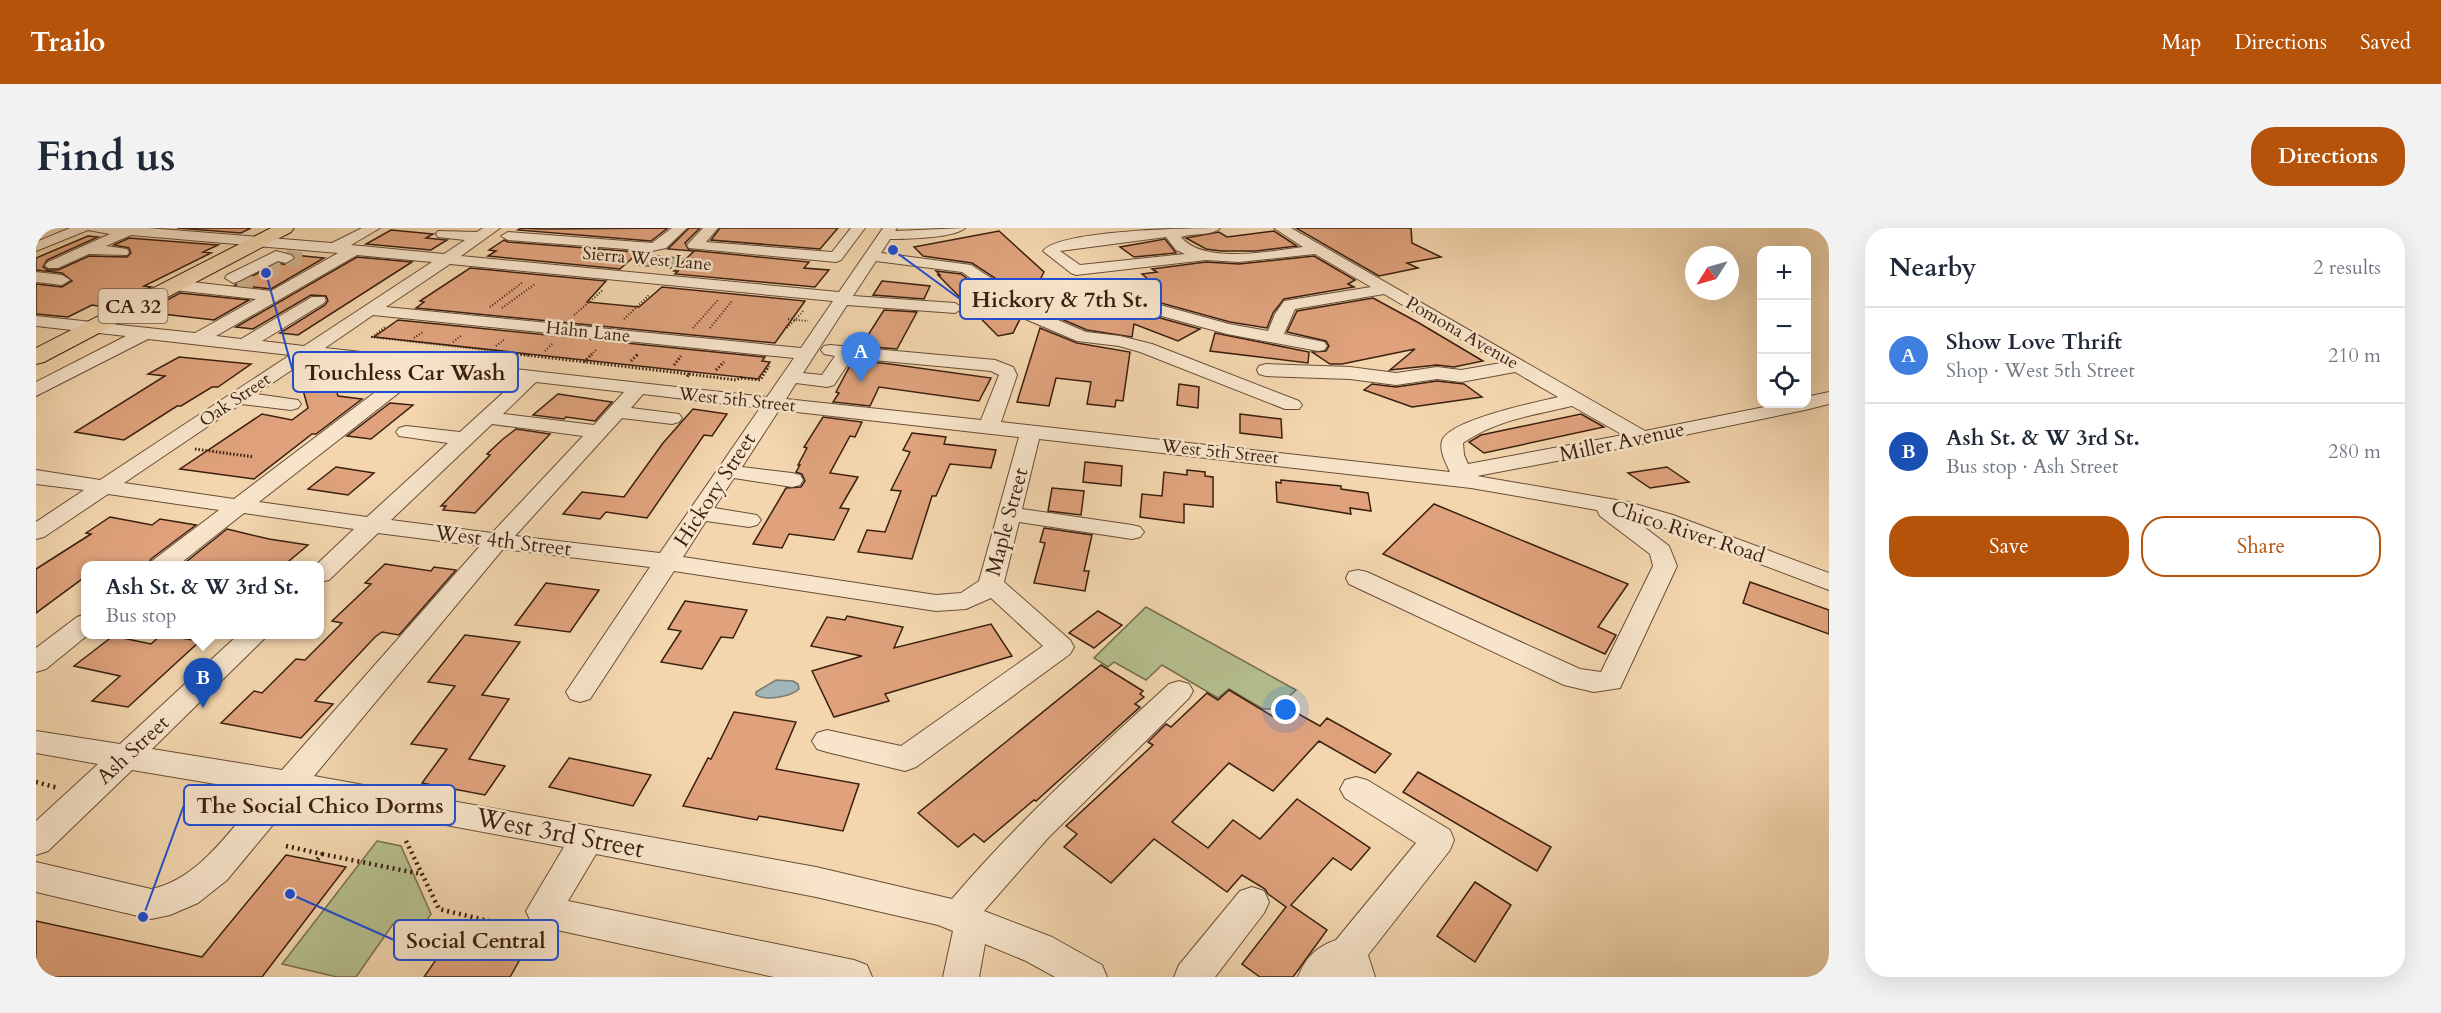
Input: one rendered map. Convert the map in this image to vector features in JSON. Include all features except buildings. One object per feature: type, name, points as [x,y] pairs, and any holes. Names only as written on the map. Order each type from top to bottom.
[{"type":"main road","name":"CA 32","points":[[36,357],[206,269],[259,234],[284,228]]},
{"type":"street","points":[[36,247],[82,228]]},
{"type":"street","points":[[93,228],[184,235],[259,234]]},
{"type":"street","points":[[184,235],[198,228]]},
{"type":"street","points":[[227,228],[259,234]]},
{"type":"street","points":[[274,269],[284,228]]},
{"type":"street","points":[[206,269],[274,269],[335,248],[373,228],[370,228]]},
{"type":"street","points":[[585,242],[602,228]]},
{"type":"street","points":[[607,243],[625,228]]},
{"type":"street","points":[[443,234],[494,234],[652,247],[662,245],[680,228]]},
{"type":"street","points":[[711,228],[694,245],[836,257],[858,228]]},
{"type":"street","points":[[889,231],[910,234],[958,228]]},
{"type":"street","points":[[1204,256],[1076,270],[1050,251],[1059,246],[1076,243],[1213,228]]},
{"type":"street","name":"Pomona Avenue","points":[[1281,228],[1642,438]]},
{"type":"street","points":[[52,265],[129,231]]},
{"type":"street","name":"Hickory Street","points":[[580,692],[889,231]]},
{"type":"street","points":[[1178,231],[1172,235],[1174,240],[1191,252],[1204,256],[1220,258],[1318,249]]},
{"type":"street","points":[[198,339],[220,326],[274,269],[324,232]]},
{"type":"street","points":[[259,234],[274,269]]},
{"type":"street","name":"Oak Street","points":[[36,532],[446,260],[494,234]]},
{"type":"street","points":[[631,245],[645,234]]},
{"type":"street","name":"Sierra West Lane","points":[[335,248],[955,308]]},
{"type":"street","points":[[87,249],[122,252]]},
{"type":"street","points":[[174,285],[274,269],[354,250]]},
{"type":"street","points":[[872,256],[966,267],[991,285],[1010,306],[1083,337],[1120,341],[1146,348],[1292,405]]},
{"type":"street","points":[[36,277],[62,280]]},
{"type":"street","points":[[1274,338],[1283,314],[1290,305],[1387,289]]},
{"type":"street","points":[[245,344],[318,300]]},
{"type":"street","points":[[1142,304],[1227,329],[1318,346]]},
{"type":"street","name":"Hahn Lane","points":[[370,310],[807,351],[847,352],[996,366],[1006,371],[1008,375],[989,427]]},
{"type":"street","points":[[36,390],[169,320],[220,326]]},
{"type":"street","name":"West 5th Street","points":[[36,321],[424,364],[535,367],[638,388],[1437,476]]},
{"type":"street","points":[[790,376],[827,381],[847,352]]},
{"type":"street","points":[[166,561],[238,506],[394,394],[424,364]]},
{"type":"street","points":[[1266,370],[1350,373],[1396,379],[1437,373],[1461,376],[1518,366]]},
{"type":"street","points":[[324,570],[488,418],[535,367]]},
{"type":"street","points":[[36,877],[151,904],[168,901],[192,890],[215,870],[498,540],[638,388]]},
{"type":"street","points":[[238,398],[291,404]]},
{"type":"street","name":"Miller Avenue","points":[[1811,402],[1829,398]]},
{"type":"street","points":[[1461,472],[1453,455],[1452,441],[1463,433],[1506,415],[1576,399]]},
{"type":"street","name":"Miller Avenue","points":[[1437,476],[1642,438],[1783,408]]},
{"type":"street","points":[[617,412],[672,418]]},
{"type":"street","points":[[488,418],[594,431]]},
{"type":"street","points":[[406,432],[465,439]]},
{"type":"street","name":"Maple Street","points":[[969,600],[981,595],[991,584],[1030,432]]},
{"type":"street","points":[[727,471],[792,480]]},
{"type":"street","name":"Chico River Road","points":[[1437,476],[1516,487],[1595,502],[1665,520],[1829,582]]},
{"type":"street","name":"West 4th Street","points":[[36,477],[372,525],[669,562],[936,603],[969,600]]},
{"type":"street","points":[[1358,578],[1574,678],[1594,682],[1610,681],[1665,566],[1661,551],[1595,502]]},
{"type":"street","points":[[700,513],[749,520]]},
{"type":"street","points":[[1009,514],[1132,532]]},
{"type":"street","points":[[827,741],[905,759],[1061,647],[991,584]]},
{"type":"street","points":[[36,662],[81,627]]},
{"type":"street","name":"Ash Street","points":[[36,841],[251,639]]},
{"type":"street","points":[[962,977],[956,916],[1051,811],[1179,691]]},
{"type":"street","name":"West 3rd Street","points":[[36,742],[288,784],[816,882],[956,916],[1039,949],[1089,977]]},
{"type":"street","points":[[1316,977],[1332,958],[1339,955],[1352,966],[1438,840],[1356,789]]},
{"type":"street","points":[[588,838],[543,911],[854,977]]},
{"type":"street","points":[[1192,977],[1252,902]]},
{"type":"path","points":[[487,309],[530,277]]},
{"type":"path","points":[[499,310],[537,283]]},
{"type":"path","points":[[571,317],[610,284]]},
{"type":"path","points":[[621,322],[656,288]]},
{"type":"path","points":[[692,329],[722,294]]},
{"type":"path","points":[[787,328],[804,309],[801,309]]},
{"type":"path","points":[[707,331],[724,312]]},
{"type":"path","points":[[788,319],[812,321]]},
{"type":"path","points":[[371,337],[491,350],[535,367],[584,362],[736,380],[741,377],[760,380],[772,361],[769,361]]},
{"type":"path","points":[[535,367],[542,353]]},
{"type":"path","points":[[584,362],[590,356]]},
{"type":"path","points":[[626,367],[630,363]]},
{"type":"path","points":[[668,372],[672,367]]},
{"type":"path","points":[[711,376],[714,372]]},
{"type":"path","points":[[682,382],[689,374]]},
{"type":"path","points":[[185,448],[254,457]]},
{"type":"path","points":[[36,782],[60,788]]},
{"type":"path","points":[[406,842],[439,909],[517,928]]},
{"type":"path","points":[[286,846],[422,874]]},
{"type":"path","points":[[316,861],[322,854]]},
{"type":"path","points":[[523,944],[529,934]]},
{"type":"green space","points":[[646,255],[682,258],[671,268],[635,265]]},
{"type":"green space","points":[[1146,607],[1296,690],[1276,709],[1263,709],[1229,689],[1218,698],[1162,665],[1146,680],[1114,662],[1108,667],[1094,658]]},
{"type":"green space","points":[[377,841],[401,846],[431,914],[420,930],[393,924],[356,977],[337,977],[282,964]]},
{"type":"shaded area","points":[[776,680],[793,681],[798,684],[799,689],[778,697],[765,698],[756,695],[756,692]]},
{"type":"tunnel","points":[[286,258],[303,260]]},
{"type":"tunnel","points":[[264,268],[283,270]]},
{"type":"tunnel","points":[[237,283],[261,285]]},
{"type":"place","name":"Hickory & 7th St.","points":[[893,250]]},
{"type":"place","name":"Touchless Car Wash","points":[[266,273]]},
{"type":"place","name":"Show Love Thrift","points":[[861,382]]},
{"type":"place","name":"Ash St. & W 3rd St.","points":[[203,708]]},
{"type":"place","name":"Social Central","points":[[290,894]]},
{"type":"place","name":"The Social Chico Dorms","points":[[143,917]]}]
